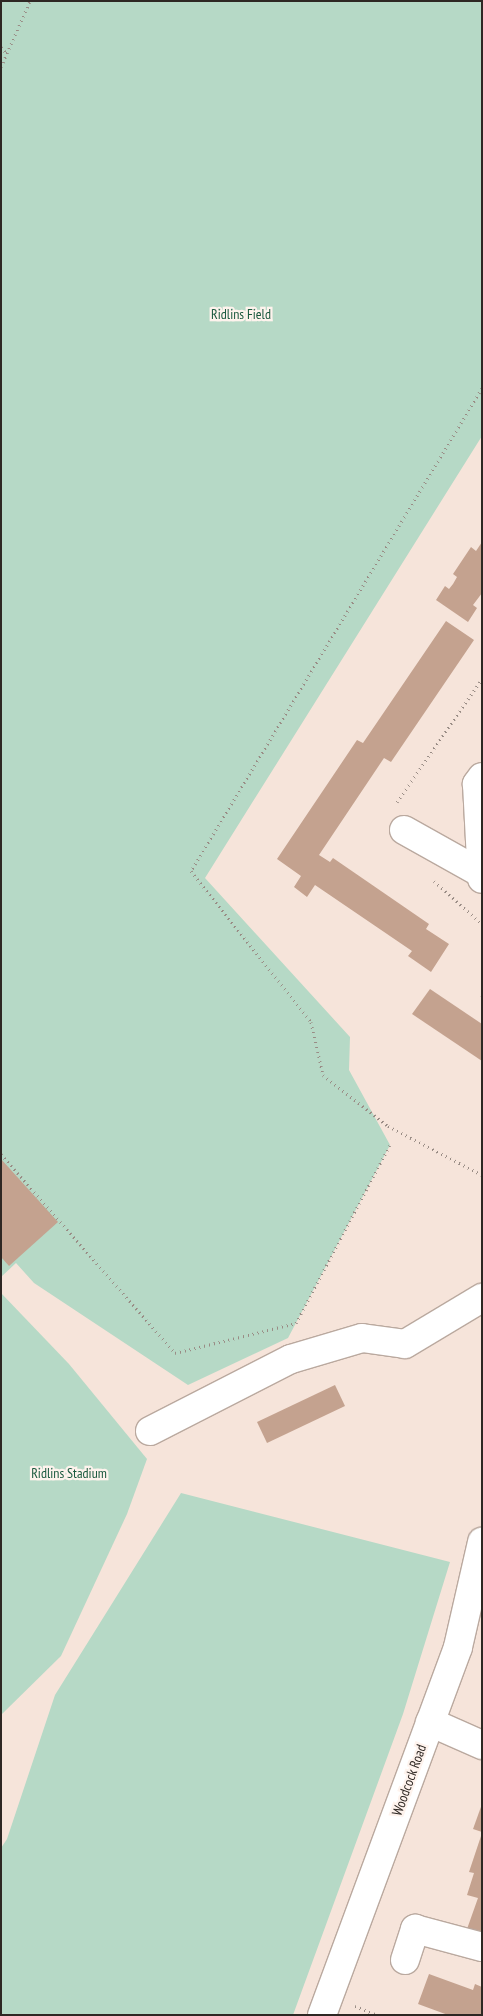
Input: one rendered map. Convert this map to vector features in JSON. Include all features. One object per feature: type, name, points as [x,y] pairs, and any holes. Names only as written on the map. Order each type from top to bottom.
[{"type":"street","points":[[481,876],[477,784],[482,778]]},
{"type":"street","points":[[399,818],[481,876]]},
{"type":"street","points":[[150,1431],[291,1358],[362,1338],[405,1344],[482,1298]]},
{"type":"street","name":"Woodcock Road","points":[[322,2015],[458,1646],[482,1542]]},
{"type":"street","points":[[430,1722],[482,1745]]},
{"type":"street","points":[[405,1960],[415,1929],[482,1946]]},
{"type":"path","points":[[1,67],[30,1]]},
{"type":"path","points":[[1,47],[7,54]]},
{"type":"path","points":[[482,388],[191,871],[311,1022],[323,1075],[388,1126],[482,1175]]},
{"type":"path","points":[[399,818],[482,679]]},
{"type":"path","points":[[426,874],[482,924]]},
{"type":"path","points":[[1,1154],[175,1353],[296,1323],[390,1145]]},
{"type":"green space","name":"Ridlins Field","points":[[1,1],[482,1],[482,436],[205,878],[350,1037],[349,1070],[390,1145],[288,1338],[188,1385],[34,1283],[16,1263],[1,1277]]},
{"type":"green space","name":"Ridlins Stadium","points":[[1,1293],[69,1364],[147,1459],[127,1514],[61,1656],[1,1715]]},
{"type":"green space","points":[[181,1493],[450,1562],[403,1714],[293,2015],[1,2015],[1,1848],[7,1839],[55,1695]]},
{"type":"building","points":[[482,542],[482,593],[473,605],[477,608],[468,622],[436,600],[445,586],[449,589],[453,584],[457,577],[453,574],[471,547],[476,551]]},
{"type":"building","points":[[446,621],[474,640],[391,762],[384,758],[319,855],[330,862],[333,858],[429,924],[426,929],[449,944],[431,972],[408,956],[412,951],[315,885],[307,897],[294,887],[301,876],[277,859],[357,740],[363,743]]},
{"type":"building","points":[[430,989],[482,1024],[482,1061],[412,1014]]},
{"type":"building","points":[[1,1159],[58,1222],[9,1266],[1,1257]]},
{"type":"building","points":[[335,1385],[345,1406],[267,1443],[257,1422]]},
{"type":"building","points":[[482,1804],[482,1832],[473,1829]]},
{"type":"building","points":[[481,1836],[482,1934],[467,1929],[478,1898],[467,1895],[474,1873],[469,1872]]},
{"type":"building","points":[[429,1974],[473,1990],[475,1984],[482,1987],[482,2015],[448,2015],[418,2004]]}]
